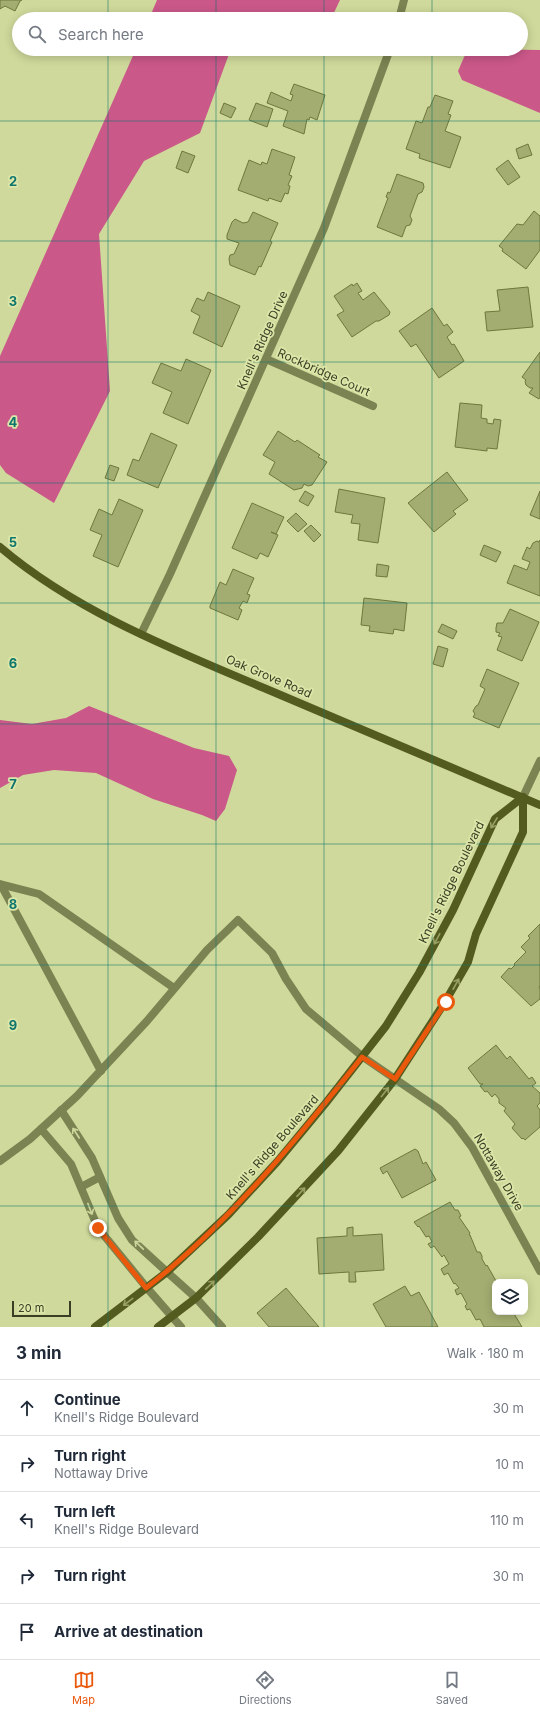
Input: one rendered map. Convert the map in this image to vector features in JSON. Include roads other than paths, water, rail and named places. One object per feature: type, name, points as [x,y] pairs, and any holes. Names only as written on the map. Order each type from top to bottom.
[{"type":"street","points":[[401,12],[404,0]]},
{"type":"street","name":"Knell's Ridge Drive","points":[[141,634],[170,574],[324,228],[387,56]]},
{"type":"street","name":"Rockbridge Court","points":[[266,359],[373,406]]},
{"type":"street","name":"Oak Grove Road","points":[[0,548],[48,583],[72,598],[141,634],[540,804]]},
{"type":"street","points":[[158,1327],[196,1298],[253,1242],[338,1151],[395,1079],[446,1002],[468,962],[476,934],[523,832],[523,797],[540,761]]},
{"type":"street","name":"Knell's Ridge Boulevard","points":[[96,1327],[167,1272],[228,1215],[277,1162],[362,1057],[386,1026],[419,973],[452,910],[494,819],[523,797]]},
{"type":"street","points":[[0,1161],[41,1129],[101,1071],[174,988],[39,894],[1,884]]},
{"type":"street","points":[[1,884],[101,1071]]},
{"type":"street","name":"Nottaway Drive","points":[[174,988],[207,950],[238,920],[272,953],[286,979],[306,1009],[362,1057],[439,1109],[454,1123],[472,1147],[539,1268]]},
{"type":"street","points":[[61,1110],[92,1158],[118,1218],[132,1240],[196,1298],[222,1327]]},
{"type":"street","points":[[41,1129],[71,1164],[98,1228],[146,1288],[181,1327]]},
{"type":"street","points":[[81,1187],[100,1177]]}]
